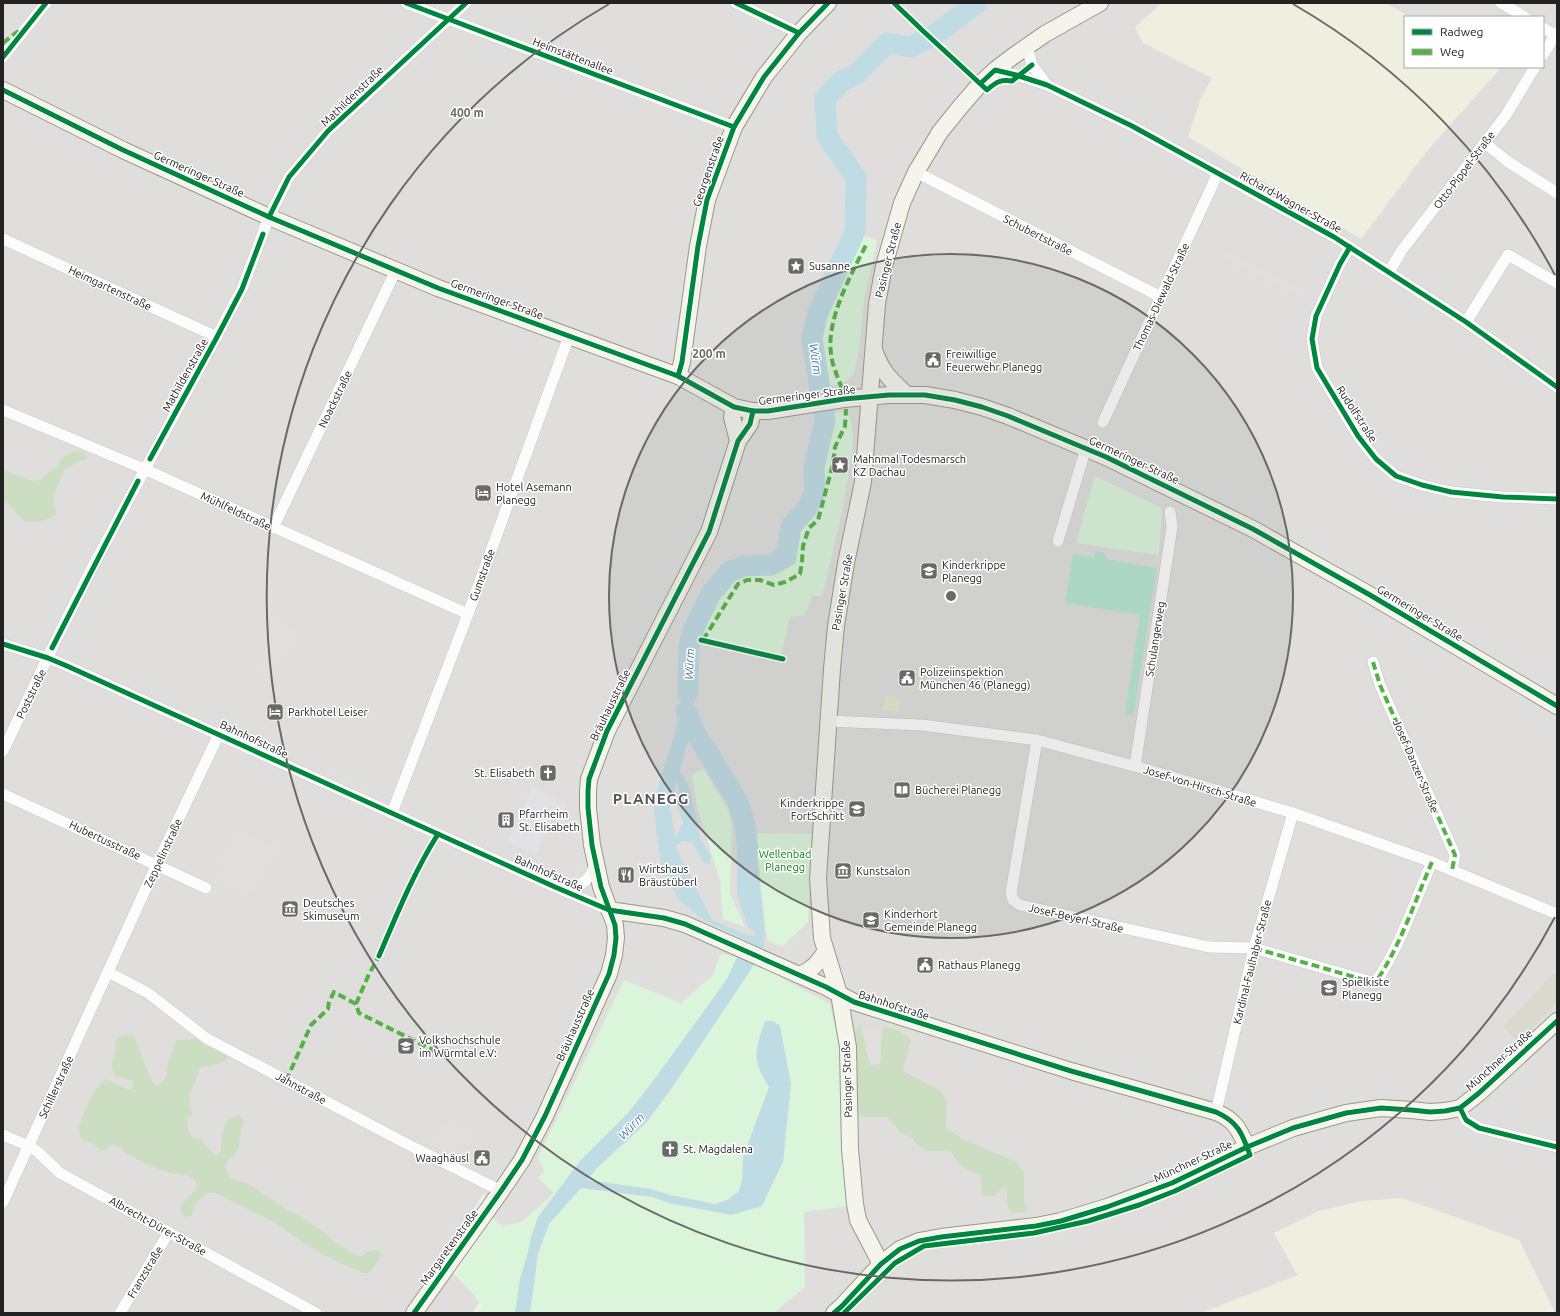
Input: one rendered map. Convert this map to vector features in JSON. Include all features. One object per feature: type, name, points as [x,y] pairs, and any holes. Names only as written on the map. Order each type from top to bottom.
[{"type":"main road","name":"Georgenstraße","points":[[678,376],[683,355],[698,246],[707,200],[734,127],[764,77],[799,33],[828,3]]},
{"type":"main road","name":"Pasinger Straße","points":[[881,1264],[858,1220],[855,1204],[850,1149],[848,1047],[839,994],[825,952],[820,923],[818,878],[828,721],[836,626],[846,563],[863,482],[877,304],[884,266],[902,204],[916,172],[944,126],[969,96],[995,70],[1028,46],[1100,3]]},
{"type":"main road","name":"Germeringer Straße","points":[[3,90],[123,150],[269,217],[438,288],[678,376],[734,407],[752,411],[768,411],[837,400],[925,395],[955,400],[982,407],[1086,448],[1239,522],[1370,595],[1557,706]]},
{"type":"main road","points":[[873,347],[880,367],[887,376],[907,395]]},
{"type":"main road","points":[[734,407],[732,417],[738,441]]},
{"type":"main road","name":"Bräuhausstraße","points":[[500,1193],[522,1160],[545,1116],[609,974],[614,956],[616,938],[615,925],[601,887],[596,864],[588,808],[589,778],[607,731],[709,532],[738,441],[750,424],[752,411]]},
{"type":"main road","name":"Bahnhofstraße","points":[[609,910],[664,918],[685,924],[767,962],[826,987],[854,1002],[1071,1071],[1216,1112],[1227,1117],[1234,1123],[1247,1147]]},
{"type":"main road","points":[[799,975],[807,972],[819,962],[825,952]]},
{"type":"main road","name":"Münchner Straße","points":[[834,1313],[881,1264],[900,1249],[918,1240],[940,1236],[1036,1226],[1061,1221],[1106,1207],[1172,1183],[1247,1147],[1294,1128],[1346,1113],[1381,1108],[1430,1112],[1445,1112],[1460,1108],[1479,1093],[1557,1021]]},
{"type":"main road","name":"Margaretenstraße","points":[[414,1313],[500,1193]]},
{"type":"street","points":[[3,57],[46,3]]},
{"type":"street","name":"Heimstättenallee","points":[[406,3],[734,127]]},
{"type":"street","name":"Mathildenstraße","points":[[48,658],[93,566],[242,289],[269,217],[289,177],[328,131],[466,3]]},
{"type":"street","points":[[736,3],[799,33]]},
{"type":"street","points":[[1501,3],[1523,16]]},
{"type":"street","points":[[1544,28],[1556,34],[1544,53]]},
{"type":"street","name":"Richard-Wagner-Straße","points":[[1028,46],[1032,65],[1047,85]]},
{"type":"street","name":"Otto-Pippel-Straße","points":[[1389,272],[1402,250],[1506,115],[1534,68]]},
{"type":"street","name":"Richard-Wagner-Straße","points":[[995,70],[1047,85],[1132,126],[1350,247],[1466,322],[1557,387]]},
{"type":"street","points":[[1485,143],[1507,161],[1557,193]]},
{"type":"street","name":"Schubertstraße","points":[[916,172],[1161,297]]},
{"type":"street","name":"Thomas-Diewald-Straße","points":[[1104,422],[1218,173]]},
{"type":"street","name":"Heimgartenstraße","points":[[3,238],[217,337]]},
{"type":"street","name":"Rudolfstraße","points":[[1350,247],[1340,264],[1316,316],[1312,339],[1317,368],[1358,436],[1376,459],[1396,476],[1422,485],[1451,492],[1557,498]]},
{"type":"street","points":[[1466,322],[1508,255],[1557,283]]},
{"type":"street","name":"Noackstraße","points":[[273,528],[396,270]]},
{"type":"street","name":"Gumstraße","points":[[392,813],[468,614],[569,336]]},
{"type":"street","name":"Mühlfeldstraße","points":[[3,410],[144,469],[468,614]]},
{"type":"street","points":[[1058,541],[1086,448]]},
{"type":"street","name":"Schulangerweg","points":[[1135,766],[1172,530],[1170,512]]},
{"type":"street","name":"Bahnhofstraße","points":[[3,644],[48,658],[219,734],[569,894],[609,910]]},
{"type":"street","name":"Poststraße","points":[[3,751],[48,658]]},
{"type":"street","name":"Josef-Danzer-Straße","points":[[1373,662],[1380,685],[1455,855],[1452,870]]},
{"type":"street","name":"Josef-von-Hirsch-Straße","points":[[828,721],[922,725],[1037,740],[1135,766],[1293,814],[1432,862],[1557,914]]},
{"type":"street","name":"Zeppelinstraße","points":[[108,972],[157,864],[219,734]]},
{"type":"street","name":"Josef-Beyerl-Straße","points":[[1037,740],[1012,882],[1011,894],[1013,900],[1020,905],[1209,947],[1254,948]]},
{"type":"street","name":"Hubertusstraße","points":[[3,794],[206,888]]},
{"type":"street","name":"Kardinal-Faulhaber-Straße","points":[[1216,1112],[1254,948],[1293,814]]},
{"type":"street","points":[[1254,948],[1375,983],[1383,972],[1404,928],[1432,862]]},
{"type":"street","name":"Bahnhofstraße","points":[[569,894],[573,888],[584,882],[591,874],[596,864]]},
{"type":"street","name":"Schillerstraße","points":[[3,1202],[108,972]]},
{"type":"street","name":"Jahnstraße","points":[[108,972],[148,993],[206,1038],[500,1193]]},
{"type":"street","points":[[1460,1108],[1466,1120],[1479,1128],[1557,1147]]},
{"type":"street","name":"Albrecht-Dürer-Straße","points":[[3,1135],[29,1146],[38,1152],[60,1173],[316,1313]]},
{"type":"street","name":"Franzstraße","points":[[120,1313],[169,1232]]},
{"type":"shaded area","points":[[3,3],[1557,3],[1557,1313],[1555,1313],[1519,1240],[1274,1233],[1298,1275],[1201,1313],[731,1313],[554,1193],[522,1222],[503,1226],[493,1219],[484,1193],[441,1260],[480,1301],[472,1313],[3,1313]]},
{"type":"shaded area","points":[[1225,251],[1304,290],[1301,297],[1222,258]]},
{"type":"shaded area","points":[[747,452],[759,462],[747,475],[741,469]]},
{"type":"shaded area","points":[[277,621],[301,633],[290,655],[283,651],[272,674],[260,668],[275,637],[270,635]]},
{"type":"shaded area","points":[[1033,636],[1040,637],[1031,706],[1024,705]]},
{"type":"shaded area","points":[[327,772],[381,796],[380,799],[325,775]]},
{"type":"shaded area","points":[[532,788],[565,802],[565,824],[551,819],[536,855],[507,842]]},
{"type":"shaded area","points":[[582,811],[588,860],[587,867],[580,869],[574,812]]},
{"type":"shaded area","points":[[236,830],[276,847],[255,894],[215,877]]},
{"type":"shaded area","points":[[1554,973],[1557,976],[1557,1003],[1519,1042],[1503,1027]]},
{"type":"shaded area","points":[[882,1028],[880,1064],[870,1065],[862,1029]]},
{"type":"shaded area","points":[[442,1122],[468,1134],[457,1156],[431,1144]]},
{"type":"green space","points":[[1162,3],[1386,3],[1408,16],[1404,16],[1404,68],[1496,68],[1499,70],[1427,151],[1361,239],[1188,137],[1201,98],[1212,78],[1143,43],[1135,27]]},
{"type":"green space","points":[[861,234],[877,241],[864,299],[859,350],[854,373],[846,381],[827,387],[818,336],[824,315]]},
{"type":"green space","points":[[840,412],[850,416],[853,437],[852,450],[847,487],[822,596],[812,596],[805,615],[790,617],[780,661],[699,644],[701,633],[714,601],[728,583],[741,572],[774,570],[791,561],[797,529],[812,513],[820,491],[820,469],[827,444],[830,413]]},
{"type":"green space","points":[[75,451],[81,451],[89,459],[78,462],[64,470],[53,498],[56,514],[41,521],[24,521],[8,504],[3,502],[3,470],[32,481],[40,480],[57,466],[62,458]]},
{"type":"green space","points":[[1095,476],[1162,508],[1159,555],[1076,543]]},
{"type":"green space","points":[[1096,551],[1105,553],[1106,559],[1157,568],[1133,716],[1125,714],[1140,615],[1065,603],[1073,554],[1093,558]]},
{"type":"green space","points":[[885,695],[900,698],[899,712],[883,711]]},
{"type":"green space","name":"Wellenbad Planegg","points":[[704,769],[729,812],[732,832],[730,893],[745,927],[723,919],[720,881],[697,807],[692,774]]},
{"type":"green space","name":"Wellenbad Planegg","points":[[755,833],[812,834],[808,922],[783,946],[768,941],[765,927]]},
{"type":"green space","points":[[720,954],[738,957],[768,969],[785,980],[830,1004],[840,1049],[841,1142],[849,1206],[804,1212],[805,1287],[774,1313],[477,1313],[482,1306],[456,1273],[493,1219],[503,1226],[522,1222],[554,1193],[538,1178],[544,1171],[538,1157],[624,980],[681,1003],[713,975]]},
{"type":"green space","points":[[860,1023],[870,1065],[880,1064],[882,1028],[898,1030],[911,1040],[903,1071],[941,1091],[947,1102],[946,1128],[966,1141],[1017,1162],[1024,1172],[1024,1203],[1028,1210],[1024,1212],[1011,1213],[1007,1204],[1007,1189],[1003,1187],[996,1194],[991,1196],[985,1196],[982,1194],[980,1175],[962,1166],[950,1151],[928,1151],[917,1145],[912,1138],[901,1133],[887,1117],[864,1117],[854,1114],[851,1037]]},
{"type":"green space","points":[[128,1034],[134,1036],[152,1082],[158,1086],[165,1079],[168,1061],[177,1040],[187,1040],[198,1037],[205,1046],[226,1053],[227,1059],[224,1061],[200,1068],[189,1097],[192,1115],[187,1118],[188,1131],[192,1138],[200,1139],[215,1156],[221,1152],[222,1134],[225,1124],[230,1118],[240,1116],[245,1124],[241,1128],[239,1148],[225,1166],[230,1178],[245,1183],[258,1190],[314,1225],[344,1248],[361,1257],[370,1251],[380,1251],[381,1257],[369,1273],[363,1273],[346,1266],[314,1250],[276,1223],[215,1193],[207,1193],[196,1203],[191,1216],[184,1217],[180,1206],[197,1188],[196,1182],[189,1175],[181,1175],[165,1171],[149,1165],[128,1154],[120,1147],[114,1145],[110,1146],[105,1151],[99,1151],[94,1143],[85,1141],[80,1136],[79,1126],[91,1096],[105,1079],[127,1089],[131,1090],[133,1088],[133,1081],[115,1076],[112,1066],[116,1049],[115,1040]]},
{"type":"green space","points":[[1402,1198],[1519,1240],[1555,1313],[1201,1313],[1298,1276],[1274,1233],[1319,1211],[1361,1201]]},
{"type":"water","points":[[689,663],[696,673],[694,718],[680,771],[689,786],[700,837],[711,857],[710,864],[703,863],[692,842],[683,841],[676,845],[677,849],[712,920],[747,935],[755,936],[755,930],[749,929],[737,894],[737,824],[747,822],[754,825],[765,933],[764,946],[752,968],[671,1089],[646,1123],[597,1168],[587,1180],[651,1189],[670,1195],[716,1204],[727,1200],[739,1191],[742,1181],[743,1157],[769,1087],[759,1069],[756,1055],[765,1021],[773,1021],[780,1026],[791,1084],[783,1162],[762,1206],[731,1215],[669,1203],[652,1197],[581,1188],[549,1224],[538,1254],[530,1313],[515,1313],[520,1279],[538,1217],[580,1161],[628,1113],[659,1073],[727,979],[745,940],[705,921],[680,901],[662,870],[654,809],[658,787],[675,733],[683,698],[685,673]],"holes":[[[677,781],[679,792],[677,806],[683,823],[675,838],[670,806]]]},
{"type":"waterway","name":"Würm","points":[[688,693],[689,646],[694,628],[710,595],[729,572],[744,566],[771,565],[786,557],[791,526],[807,509],[815,492],[814,468],[825,420],[812,339],[817,315],[855,231],[856,178],[827,136],[825,98],[842,81],[857,74],[887,43],[911,47],[937,33],[977,3]]},
{"type":"waterway","name":"Würm","points":[[686,711],[695,732],[738,802],[745,825],[748,850]]},
{"type":"marked path","points":[[3,43],[17,32],[20,32]]},
{"type":"marked path","points":[[842,389],[834,367],[831,353],[830,340],[832,326],[842,296],[867,243]]},
{"type":"marked path","points":[[703,640],[738,584],[747,580],[760,580],[774,585],[785,582],[800,574],[803,546],[809,528],[818,520],[833,464],[835,447],[845,426],[846,409]]},
{"type":"marked path","points":[[1373,662],[1380,685],[1455,855],[1452,870]]},
{"type":"marked path","points":[[1254,948],[1375,983],[1392,955],[1432,862]]},
{"type":"marked path","points":[[356,1004],[369,974],[380,954]]},
{"type":"marked path","points":[[286,1081],[311,1025],[328,1009],[329,1002],[334,992],[356,1004],[359,1013],[441,1054]]},
{"type":"cycle path","points":[[3,57],[46,3]]},
{"type":"cycle path","points":[[406,3],[734,127]]},
{"type":"cycle path","points":[[269,217],[289,177],[328,131],[466,3]]},
{"type":"cycle path","points":[[736,3],[799,33]]},
{"type":"cycle path","points":[[678,376],[682,362],[698,246],[707,200],[734,127],[764,77],[799,33],[828,3]]},
{"type":"cycle path","points":[[894,3],[987,90],[999,82],[1005,80],[1012,81],[1032,65]]},
{"type":"cycle path","points":[[981,83],[995,70],[1016,75],[1047,85],[1132,126],[1334,237],[1466,322],[1557,387]]},
{"type":"cycle path","points":[[3,90],[123,150],[269,217],[438,288],[678,376],[734,407],[753,411],[768,411],[844,399],[889,395],[925,395],[955,400],[1008,416],[1106,457],[1253,529],[1370,595],[1557,706]]},
{"type":"cycle path","points":[[150,459],[242,289],[263,234]]},
{"type":"cycle path","points":[[1350,247],[1340,264],[1316,316],[1312,339],[1317,368],[1358,436],[1376,459],[1396,476],[1422,485],[1451,492],[1503,497],[1557,499]]},
{"type":"cycle path","points":[[414,1313],[522,1160],[545,1116],[609,974],[614,955],[616,938],[615,925],[601,887],[592,845],[588,808],[589,779],[607,731],[709,532],[738,441],[750,424],[753,411]]},
{"type":"cycle path","points":[[52,648],[138,481]]},
{"type":"cycle path","points":[[701,640],[783,659]]},
{"type":"cycle path","points":[[3,644],[48,658],[67,666],[609,910],[664,918],[685,924],[826,987],[854,1002],[1071,1071],[1216,1112],[1234,1124],[1242,1134],[1250,1155],[1175,1191],[1139,1205],[1088,1221],[1034,1233],[924,1246],[895,1263],[844,1313]]},
{"type":"cycle path","points":[[379,956],[399,909],[429,848],[438,834]]},
{"type":"cycle path","points":[[834,1313],[881,1264],[900,1249],[919,1241],[1036,1226],[1061,1221],[1107,1207],[1172,1183],[1247,1147],[1293,1128],[1346,1113],[1381,1108],[1430,1112],[1460,1108],[1479,1093],[1557,1021]]},
{"type":"cycle path","points":[[1460,1108],[1466,1120],[1479,1128],[1557,1147]]},
{"type":"place","name":"Susanne","points":[[796,266]]},
{"type":"place","name":"Freiwillige Feuerwehr Planegg","points":[[933,360]]},
{"type":"place","name":"Mahnmal Todesmarsch KZ Dachau","points":[[840,465]]},
{"type":"place","name":"Hotel Asemann Planegg","points":[[483,493]]},
{"type":"place","name":"Kinderkrippe Planegg","points":[[929,571]]},
{"type":"place","name":"Polizeiinspektion München 46 (Planegg)","points":[[907,678]]},
{"type":"place","name":"Parkhotel Leiser","points":[[275,712]]},
{"type":"place","name":"St. Elisabeth","points":[[548,773]]},
{"type":"place","name":"Bücherei Planegg","points":[[902,790]]},
{"type":"place","name":"Kinderkrippe FortSchritt","points":[[857,809]]},
{"type":"place","name":"Pfarrheim St. Elisabeth","points":[[506,820]]},
{"type":"place","name":"Kunstsalon","points":[[843,871]]},
{"type":"place","name":"Wirtshaus Bräustüberl","points":[[626,875]]},
{"type":"place","name":"Deutsches Skimuseum","points":[[290,909]]},
{"type":"place","name":"Kinderhort Gemeinde Planegg","points":[[871,920]]},
{"type":"place","name":"Rathaus Planegg","points":[[925,965]]},
{"type":"place","name":"Spielkiste Planegg","points":[[1329,988]]},
{"type":"place","name":"Volkshochschule im Würmtal e.V:","points":[[406,1046]]},
{"type":"place","name":"St. Magdalena","points":[[670,1149]]},
{"type":"place","name":"Waaghäusl","points":[[482,1158]]},
{"type":"district","name":"PLANEGG","points":[[651,798]]}]
